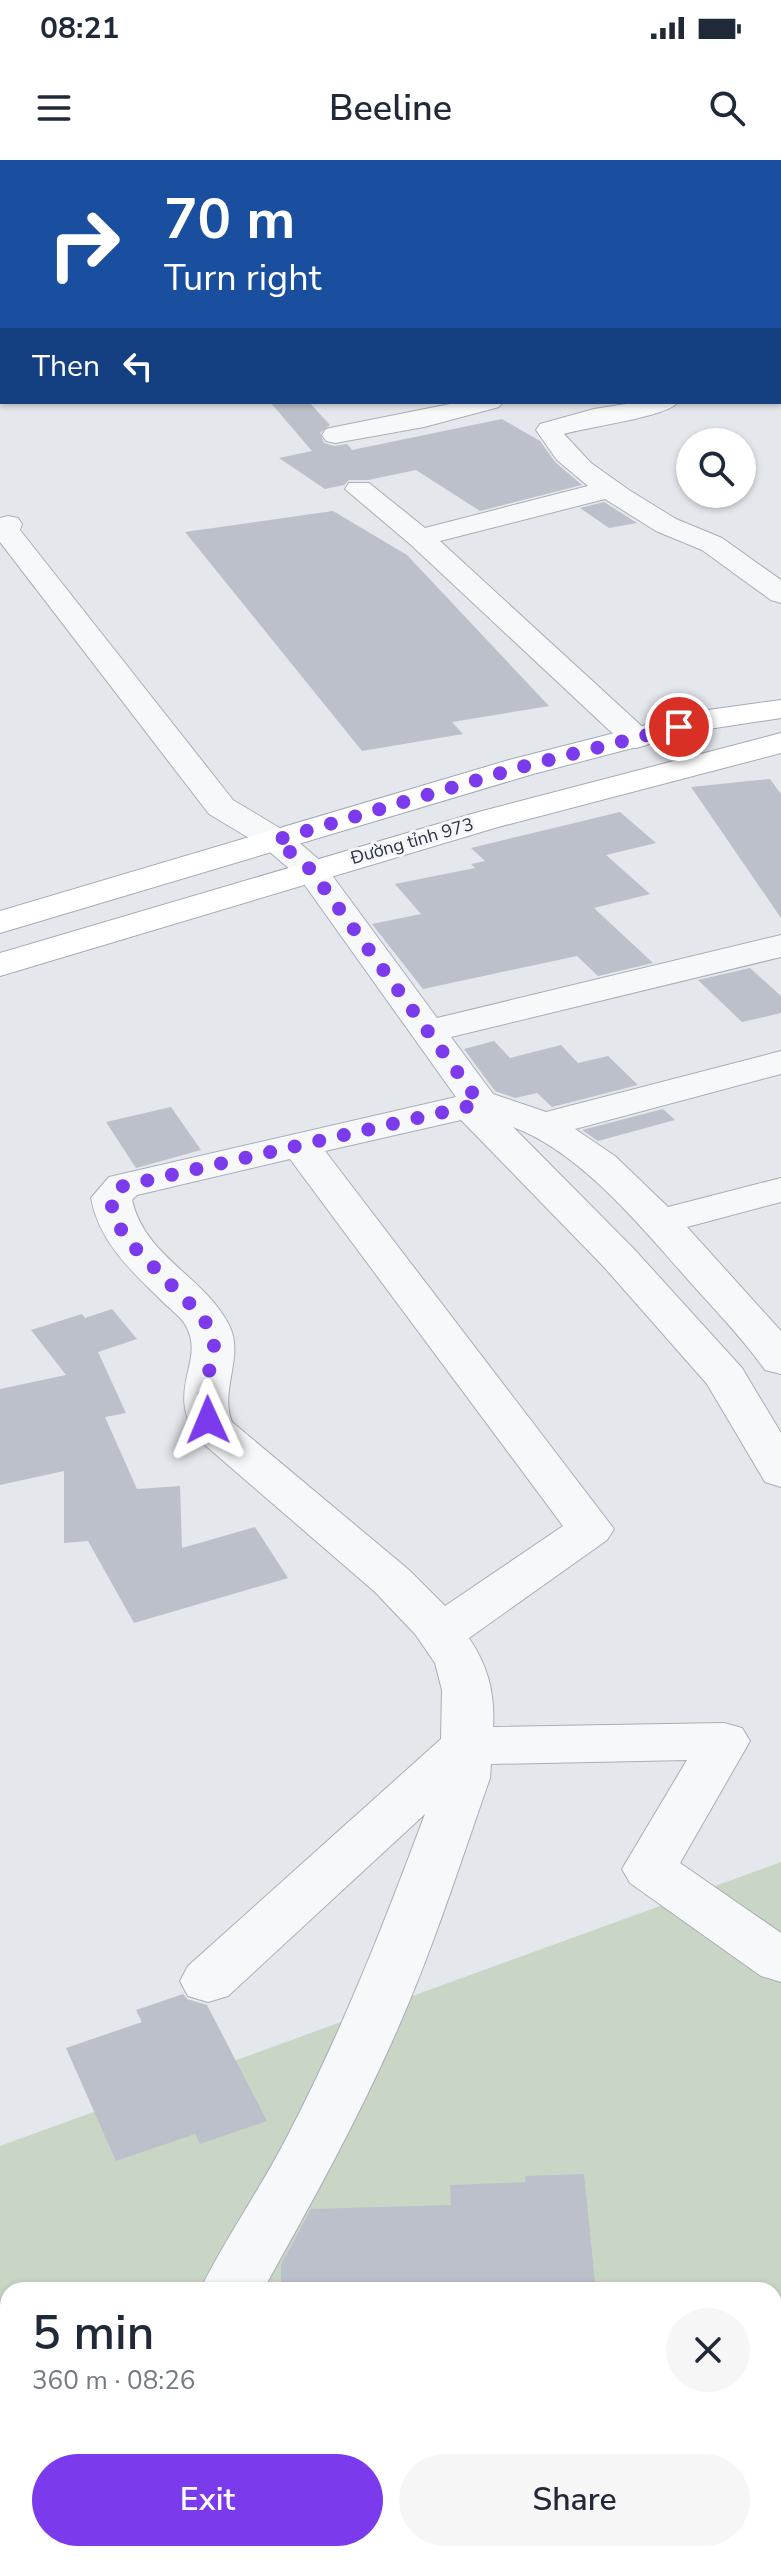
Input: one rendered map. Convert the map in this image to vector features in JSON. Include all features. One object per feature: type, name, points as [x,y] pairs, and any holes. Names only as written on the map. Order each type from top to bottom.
[{"type":"main road","name":"Đường tỉnh 973","points":[[0,922],[521,767],[701,721],[781,709]]},
{"type":"main road","name":"Đường tỉnh 973","points":[[0,965],[311,870],[630,779],[781,743]]},
{"type":"street","points":[[335,435],[424,419],[482,404]]},
{"type":"street","points":[[659,404],[549,430],[554,445],[615,492],[666,525],[710,542],[781,594]]},
{"type":"street","points":[[359,489],[420,538],[636,738]]},
{"type":"street","points":[[420,538],[606,490]]},
{"type":"street","points":[[8,524],[6,531],[221,807],[276,840],[311,870],[429,1031],[474,1104],[619,1258],[726,1378],[781,1472]]},
{"type":"street","points":[[429,1031],[781,946]]},
{"type":"street","points":[[544,1125],[781,1062]]},
{"type":"street","points":[[236,2282],[309,2153],[397,1964],[464,1778],[467,1690],[459,1661],[440,1634],[392,1581],[222,1439],[208,1420],[204,1398],[214,1346],[209,1327],[127,1240],[113,1215],[111,1198],[123,1186],[474,1104],[544,1125],[601,1165],[776,1347]]},
{"type":"street","points":[[300,1145],[590,1529],[440,1634]]},
{"type":"street","points":[[657,1222],[781,1190]]},
{"type":"street","points":[[208,1981],[466,1746],[724,1741],[649,1869],[781,1961]]},
{"type":"green space","points":[[781,1862],[781,2282],[0,2282],[0,2146]]},
{"type":"building","points":[[272,404],[311,404],[330,425],[320,433],[324,443],[334,446],[347,444],[352,450],[502,419],[540,441],[555,462],[582,485],[480,511],[416,470],[368,480],[349,480],[344,485],[325,489],[279,458],[312,451]]},
{"type":"building","points":[[604,502],[637,523],[609,528],[580,508]]},
{"type":"building","points":[[333,511],[407,555],[549,706],[452,722],[463,734],[362,751],[185,532]]},
{"type":"building","points":[[770,779],[781,794],[781,918],[691,787]]},
{"type":"building","points":[[620,812],[656,843],[606,855],[650,894],[594,908],[653,963],[598,976],[577,956],[423,989],[372,924],[421,914],[395,884],[475,868],[471,864],[485,861],[471,848]]},
{"type":"building","points":[[750,968],[781,996],[781,1013],[742,1022],[698,980]]},
{"type":"building","points":[[494,1041],[510,1058],[561,1045],[578,1063],[608,1056],[638,1085],[552,1107],[537,1093],[515,1098],[495,1091],[464,1049]]},
{"type":"building","points":[[171,1107],[201,1150],[136,1168],[106,1122]]},
{"type":"building","points":[[663,1109],[675,1120],[598,1141],[582,1130]]},
{"type":"building","points":[[112,1309],[137,1339],[98,1352],[126,1413],[105,1417],[137,1489],[180,1486],[182,1548],[255,1527],[288,1578],[134,1623],[88,1541],[64,1543],[64,1471],[0,1485],[0,1389],[66,1375],[31,1330],[82,1314],[85,1318]]},
{"type":"building","points":[[183,1994],[187,1999],[207,2005],[267,2121],[200,2144],[195,2134],[116,2161],[66,2048],[142,2022],[136,2010]]},
{"type":"building","points":[[584,2174],[595,2282],[281,2282],[281,2265],[311,2209],[451,2205],[450,2185],[526,2182],[525,2176]]},
{"type":"route","points":[[208,1420],[204,1398],[214,1346],[209,1327],[127,1240],[113,1215],[111,1198],[123,1186],[479,1102],[311,870],[276,840],[521,767],[679,727]]}]
